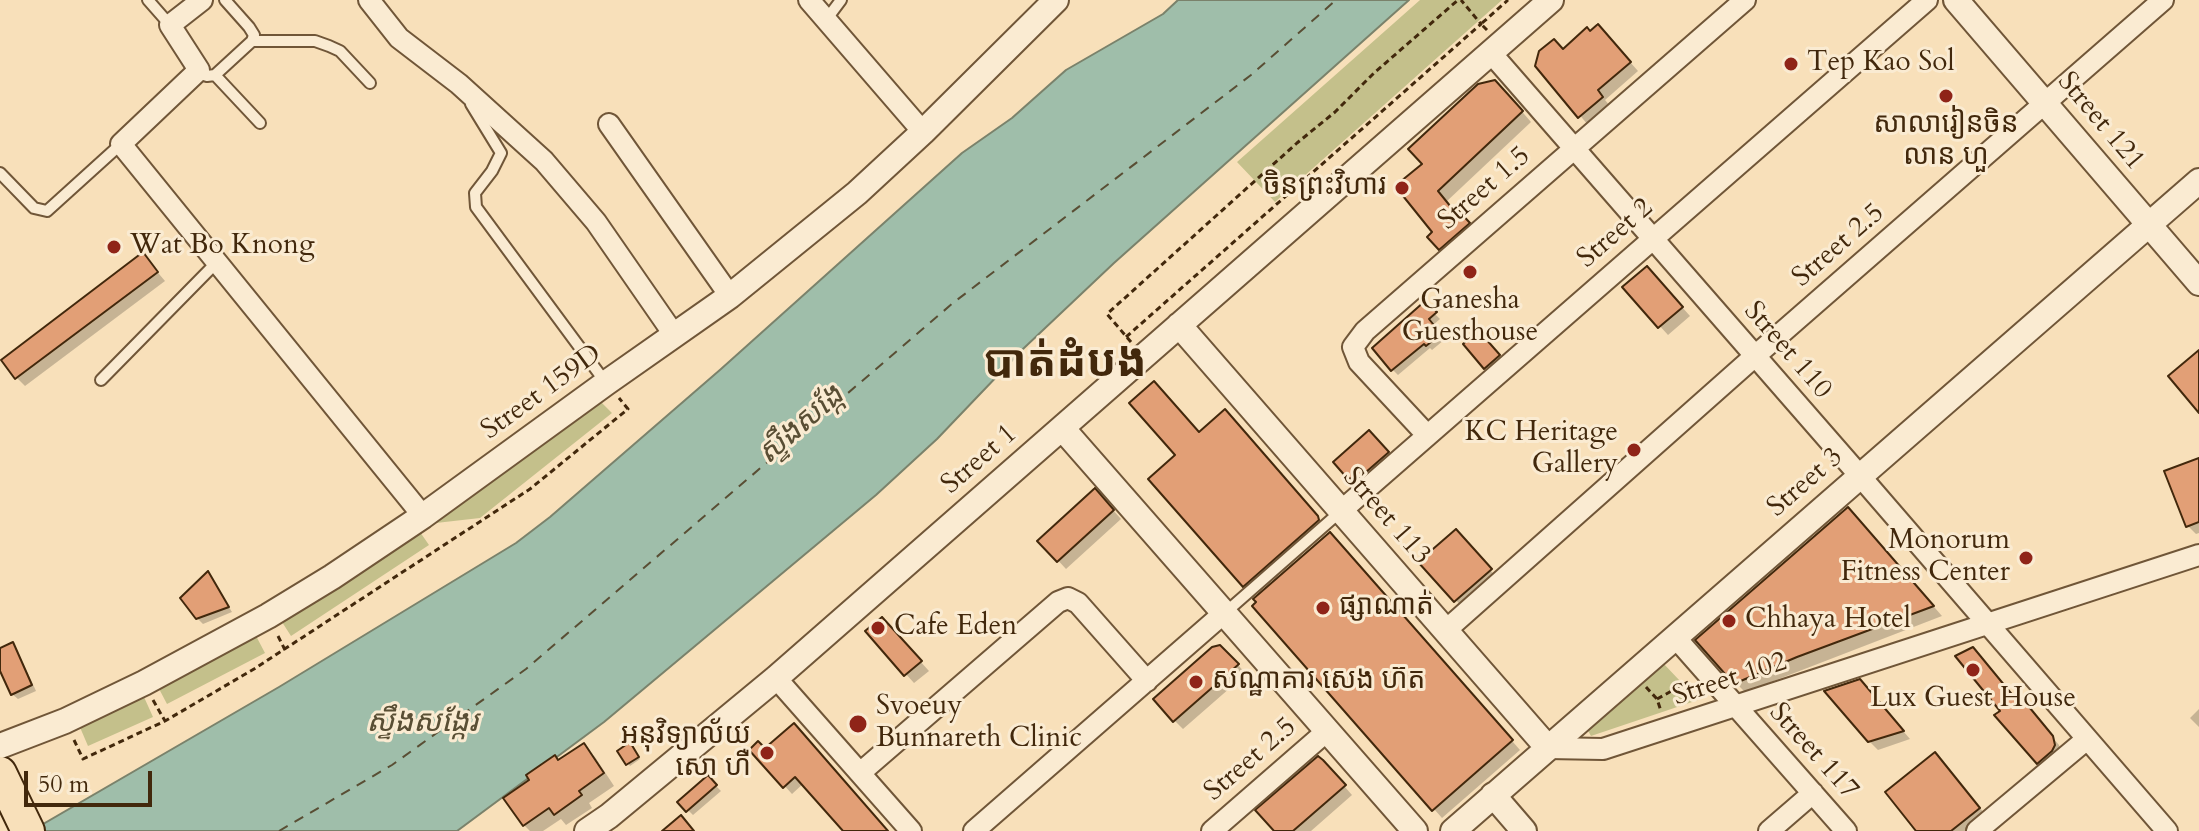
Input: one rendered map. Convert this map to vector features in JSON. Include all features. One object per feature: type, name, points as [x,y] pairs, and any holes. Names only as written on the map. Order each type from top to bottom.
[{"type":"main road","points":[[2,777],[28,831]]},
{"type":"street","points":[[202,0],[170,25],[199,70],[206,74],[121,144],[423,516]]},
{"type":"street","points":[[369,0],[399,38],[459,84],[544,161],[596,222],[675,336]]},
{"type":"street","points":[[809,0],[923,132]]},
{"type":"street","name":"Street 159D","points":[[0,746],[65,721],[144,683],[268,616],[423,516],[730,296],[857,193],[1056,0]]},
{"type":"street","name":"Street 1","points":[[587,831],[615,823],[776,678],[1551,0]]},
{"type":"street","name":"Street 1.5","points":[[1427,435],[1359,362],[1353,347],[1365,331],[1745,0]]},
{"type":"street","name":"Street 2","points":[[1341,511],[1927,0]]},
{"type":"street","name":"Street 121","points":[[1956,0],[2199,283]]},
{"type":"street","name":"Street 2.5","points":[[1445,631],[2163,0]]},
{"type":"street","name":"Street 110","points":[[1491,53],[2167,831]]},
{"type":"street","points":[[609,124],[730,296]]},
{"type":"street","name":"Street 3","points":[[1453,831],[2199,181]]},
{"type":"street","name":"Street 113","points":[[1179,325],[1548,748]]},
{"type":"street","points":[[1062,428],[1415,831]]},
{"type":"street","name":"Street 102","points":[[1548,748],[1603,749],[2199,555]]},
{"type":"street","points":[[860,773],[1058,602],[1068,598],[1078,603],[1147,681]]},
{"type":"street","points":[[974,831],[1224,613]]},
{"type":"street","name":"Street 117","points":[[1675,637],[1846,831]]},
{"type":"street","points":[[776,678],[911,831]]},
{"type":"street","name":"Street 2.5","points":[[1212,831],[1327,731]]},
{"type":"street","points":[[1977,831],[2087,739]]},
{"type":"street","points":[[1769,831],[1813,793]]},
{"type":"street","points":[[1493,795],[1524,831]]},
{"type":"lane","points":[[148,0],[170,25]]},
{"type":"lane","points":[[225,0],[249,27],[254,35],[252,41]]},
{"type":"lane","points":[[826,20],[841,0]]},
{"type":"lane","points":[[260,123],[206,74],[252,41],[315,41],[340,51],[370,83]]},
{"type":"lane","points":[[459,84],[501,153],[475,193],[476,207],[606,383]]},
{"type":"lane","points":[[0,173],[34,208],[47,211],[121,144]]},
{"type":"lane","points":[[101,380],[217,262]]},
{"type":"lane","points":[[1224,613],[1341,511]]},
{"type":"path","points":[[1126,337],[1481,24],[1460,0],[1374,73],[1335,112],[1107,314],[1126,337],[1144,357]]},
{"type":"path","points":[[65,721],[83,759],[165,721],[254,669],[530,489],[628,409],[606,383]]},
{"type":"path","points":[[1657,699],[1706,672]]},
{"type":"path","points":[[1634,673],[1657,699],[1667,730]]},
{"type":"shaded area","points":[[1420,0],[1502,0],[1275,202],[1237,162]]},
{"type":"shaded area","points":[[600,401],[612,413],[480,518],[436,523]]},
{"type":"shaded area","points":[[420,532],[429,545],[291,636],[282,622]]},
{"type":"shaded area","points":[[255,634],[265,653],[167,704],[157,685]]},
{"type":"shaded area","points":[[1663,663],[1698,700],[1591,736],[1587,729]]},
{"type":"shaded area","points":[[144,697],[153,717],[88,746],[79,725]]},
{"type":"water","name":"ស្ទឹងសង្កែរ","points":[[1178,0],[1409,0],[1114,263],[1024,348],[937,439],[876,495],[604,722],[457,831],[31,831],[279,687],[516,543],[721,369],[962,153],[1012,118],[1066,70],[1163,14]]},
{"type":"building","points":[[1598,24],[1631,62],[1598,90],[1603,97],[1578,118],[1535,66],[1539,51],[1554,39],[1563,49],[1587,27],[1590,31]]},
{"type":"building","points":[[1495,80],[1523,111],[1438,191],[1455,212],[1457,209],[1470,223],[1439,250],[1427,237],[1432,232],[1395,186],[1422,164],[1408,149],[1478,84]]},
{"type":"building","points":[[143,252],[158,272],[15,379],[1,360]]},
{"type":"building","points":[[1647,266],[1683,307],[1658,328],[1622,287]]},
{"type":"building","points":[[1425,301],[1437,312],[1429,319],[1441,334],[1391,371],[1372,348]]},
{"type":"building","points":[[1478,330],[1500,355],[1484,369],[1463,344]]},
{"type":"building","points":[[2199,350],[2199,413],[2168,376]]},
{"type":"building","points":[[1154,381],[1199,432],[1225,409],[1318,516],[1319,520],[1243,587],[1148,479],[1175,455],[1129,403]]},
{"type":"building","points":[[1369,430],[1389,452],[1358,479],[1347,478],[1333,462]]},
{"type":"building","points":[[2199,458],[2199,522],[2186,527],[2164,471]]},
{"type":"building","points":[[1095,488],[1114,510],[1057,562],[1037,541]]},
{"type":"building","points":[[1848,507],[1934,606],[1733,683],[1695,640]]},
{"type":"building","points":[[1456,529],[1492,569],[1454,602],[1418,562]]},
{"type":"building","points":[[1330,532],[1513,740],[1432,811],[1252,606],[1256,602],[1253,599]]},
{"type":"building","points":[[208,571],[229,607],[196,619],[180,598]]},
{"type":"building","points":[[882,617],[922,661],[904,676],[865,631]]},
{"type":"building","points":[[13,642],[32,685],[11,695],[0,671],[0,648]]},
{"type":"building","name":"សណ្ឋាគារ សេង ហ៊ត","points":[[1220,645],[1239,664],[1173,722],[1153,699],[1212,647]]},
{"type":"building","points":[[1973,647],[2019,703],[2025,702],[2053,736],[2055,745],[2052,751],[2037,764],[1994,715],[2000,711],[1955,656]]},
{"type":"building","points":[[1860,679],[1904,731],[1868,742],[1824,691]]},
{"type":"building","points":[[794,723],[888,831],[843,831],[795,777],[783,788],[749,750],[758,741],[765,748]]},
{"type":"building","points":[[630,742],[639,757],[626,765],[617,751]]},
{"type":"building","points":[[584,743],[604,773],[579,791],[582,795],[554,815],[549,808],[523,826],[503,798],[529,780],[526,775],[555,755],[558,760]]},
{"type":"building","points":[[1935,752],[1980,808],[1951,831],[1916,831],[1885,792]]},
{"type":"building","points":[[1318,756],[1346,785],[1293,831],[1274,831],[1255,810]]},
{"type":"building","points":[[708,775],[717,785],[686,812],[677,802]]},
{"type":"building","points":[[681,815],[694,831],[662,831]]},
{"type":"ferry route","points":[[279,831],[392,765],[526,669],[953,303],[1251,75],[1336,0]]},
{"type":"place","name":"Tep Kao Sol","points":[[1791,64]]},
{"type":"place","name":"សាលារៀនចិន លាន ហួ","points":[[1946,96]]},
{"type":"place","name":"ចិនព្រះវិហារ","points":[[1402,188]]},
{"type":"place","name":"Wat Bo Knong","points":[[114,247]]},
{"type":"place","name":"Ganesha Guesthouse","points":[[1470,272]]},
{"type":"place","name":"KC Heritage Gallery","points":[[1634,450]]},
{"type":"place","name":"Monorum Fitness Center","points":[[2026,558]]},
{"type":"place","name":"ផ្សាណាត់","points":[[1323,608]]},
{"type":"place","name":"Chhaya Hotel","points":[[1729,621]]},
{"type":"place","name":"Cafe Eden","points":[[878,628]]},
{"type":"place","name":"Lux Guest House","points":[[1973,670]]},
{"type":"place","name":"សណ្ឋាគារ សេង ហ៊ត","points":[[1196,682]]},
{"type":"place","name":"Svoeuy Bunnareth Clinic","points":[[858,724]]},
{"type":"place","name":"អនុវិទ្យាល័យ សោ ហឺ","points":[[767,753]]},
{"type":"district","name":"បាត់ដំបង","points":[[1065,366]]},
{"type":"water label","name":"ស្ទឹងសង្កែ","points":[[802,426]]}]
